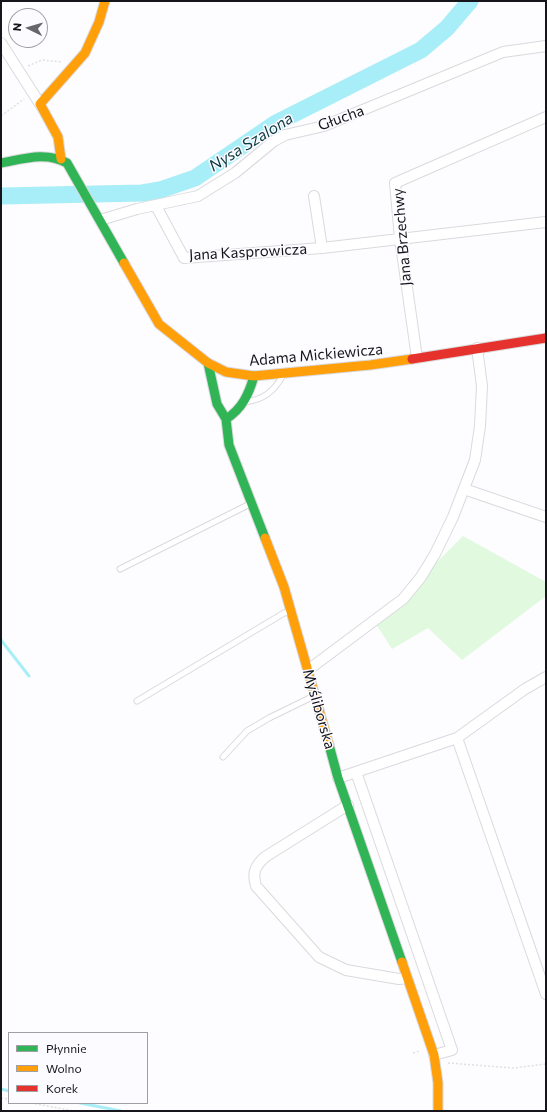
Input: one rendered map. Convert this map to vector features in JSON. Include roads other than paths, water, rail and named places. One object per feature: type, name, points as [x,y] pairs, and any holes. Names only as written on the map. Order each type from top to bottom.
[{"type":"street","points":[[40,104],[77,64],[93,38],[106,1]]},
{"type":"street","points":[[1,43],[20,71],[58,134],[62,151],[61,159],[49,157],[1,163]]},
{"type":"street","name":"Głucha","points":[[98,217],[198,196],[229,177],[274,141],[285,135],[324,126],[503,52],[546,46]]},
{"type":"street","name":"Jana Brzechwy","points":[[417,358],[400,238],[395,183],[546,117]]},
{"type":"street","name":"Adama Mickiewicza","points":[[61,159],[72,170],[159,324],[208,364],[226,372],[254,376],[370,365],[546,338]]},
{"type":"street","name":"Jana Kasprowicza","points":[[314,196],[322,248]]},
{"type":"street","name":"Jana Kasprowicza","points":[[156,206],[184,258],[322,248],[546,222]]},
{"type":"street","points":[[308,670],[403,599],[435,554],[464,489],[474,460],[480,426],[482,386],[477,348]]},
{"type":"street","name":"Myśliborska","points":[[208,364],[217,404],[226,419],[229,444],[284,587],[338,778],[435,1059],[439,1094],[438,1111]]},
{"type":"street","points":[[226,419],[232,416],[247,400],[254,376]]},
{"type":"street","points":[[464,489],[546,517]]},
{"type":"street","points":[[338,778],[457,738],[525,689],[546,677]]},
{"type":"street","points":[[457,738],[546,994]]},
{"type":"street","points":[[356,772],[452,1050],[435,1059]]},
{"type":"street","points":[[348,806],[264,857],[257,864],[254,871],[256,886],[319,957],[346,970],[399,979],[407,978]]},
{"type":"street","points":[[538,970],[546,980]]},
{"type":"lane","points":[[244,403],[261,400],[267,396],[284,374]]},
{"type":"lane","points":[[120,569],[251,503]]},
{"type":"lane","points":[[137,701],[284,613],[291,612]]},
{"type":"lane","points":[[223,757],[247,731],[287,709],[315,696]]},
{"type":"waterway","name":"Nysa Szalona","points":[[1,196],[142,193],[160,190],[195,178],[276,123],[421,50],[447,28],[470,1]]},
{"type":"waterway","points":[[1,640],[29,676]]},
{"type":"waterway","points":[[1,1089],[8,1091]]},
{"type":"waterway","points":[[85,1104],[121,1111]]}]
